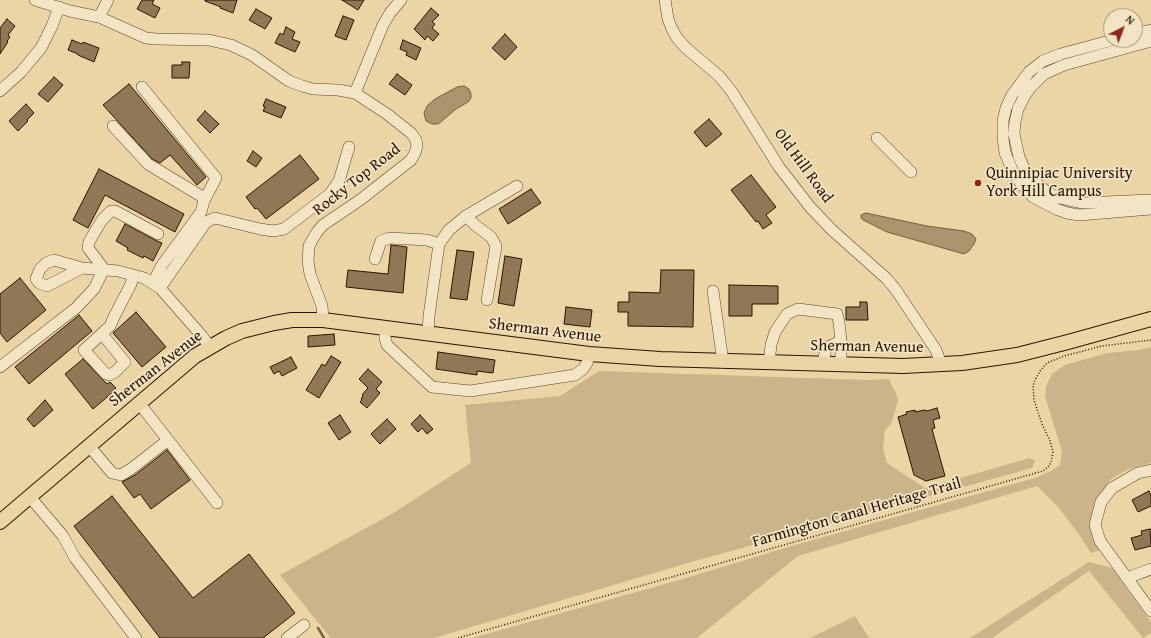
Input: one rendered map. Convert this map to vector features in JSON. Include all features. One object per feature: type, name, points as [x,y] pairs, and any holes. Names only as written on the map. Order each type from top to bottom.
[{"type":"main road","name":"Sherman Avenue","points":[[0,522],[194,356],[242,331],[257,326],[292,320],[323,320],[589,354],[723,362],[903,366],[974,362],[1017,355],[1151,319]]},
{"type":"street","name":"Rocky Top Road","points":[[35,0],[59,8],[99,17],[146,38],[209,40],[231,44],[252,55],[289,80],[302,86],[313,89],[338,90],[355,93],[369,101],[404,126],[411,133],[416,140],[417,146],[411,160],[403,168],[324,225],[317,232],[309,246],[308,261],[310,274],[322,306],[323,320]]},
{"type":"street","points":[[99,17],[108,0]]},
{"type":"street","points":[[355,93],[383,25],[390,13],[401,0]]},
{"type":"street","name":"Old Hill Road","points":[[665,0],[665,8],[668,19],[677,38],[698,59],[719,76],[730,89],[756,128],[779,167],[810,207],[832,230],[887,279],[896,290],[936,350],[941,364]]},
{"type":"street","points":[[0,92],[21,72],[40,48],[52,26],[59,8]]},
{"type":"street","points":[[1149,36],[1064,65],[1044,74],[1030,88],[1018,109],[1014,134],[1019,157],[1027,173],[1047,192],[1059,198],[1082,203],[1151,200]]},
{"type":"street","points":[[1103,43],[1061,54],[1043,61],[1030,72],[1012,95],[1006,108],[1003,121],[1005,153],[1014,174],[1033,197],[1056,209],[1079,215],[1151,209]]},
{"type":"street","points":[[142,87],[216,178],[204,201],[201,212],[162,265],[157,286]]},
{"type":"street","points":[[113,126],[148,164],[201,196],[204,201]]},
{"type":"street","points":[[877,138],[911,172]]},
{"type":"street","points":[[157,286],[206,222],[215,218],[273,231],[284,229],[330,194],[339,181],[349,147]]},
{"type":"street","points":[[428,333],[439,244],[449,230],[466,216],[517,186]]},
{"type":"street","points":[[104,269],[88,248],[89,242],[96,230],[111,211],[115,211],[158,234]]},
{"type":"street","points":[[466,216],[475,225],[492,237],[496,246],[487,300]]},
{"type":"street","points":[[375,259],[381,241],[389,238],[427,240],[439,244]]},
{"type":"street","points":[[82,268],[118,271],[144,278],[157,286],[210,347]]},
{"type":"street","points":[[0,367],[76,308],[94,289],[104,269]]},
{"type":"street","points":[[102,334],[110,326],[117,309],[131,284],[132,275]]},
{"type":"street","points":[[713,291],[723,362]]},
{"type":"street","points":[[770,363],[770,345],[775,332],[787,314],[798,309],[837,314],[841,341],[842,365]]},
{"type":"street","points":[[385,328],[387,345],[432,387],[470,391],[575,375],[583,369],[587,363],[589,354]]},
{"type":"street","points":[[823,364],[826,348],[841,341]]},
{"type":"street","points":[[139,403],[217,503]]},
{"type":"street","points":[[89,446],[112,473],[121,475],[168,440]]},
{"type":"street","points":[[1151,470],[1138,473],[1112,488],[1101,502],[1095,525],[1100,541],[1151,611]]},
{"type":"street","points":[[30,496],[64,536],[75,558],[136,638]]},
{"type":"street","points":[[1127,578],[1151,569]]},
{"type":"street","points":[[287,638],[304,625]]},
{"type":"path","name":"Farmington Canal Heritage Trail","points":[[458,638],[1043,471],[1052,462],[1053,452],[1034,400],[1033,386],[1040,370],[1047,363],[1064,356],[1102,346],[1151,340]]},
{"type":"shaded area","points":[[464,86],[469,89],[471,94],[471,98],[468,102],[456,109],[438,124],[432,124],[426,121],[424,113],[427,106],[435,99],[457,87]]},
{"type":"shaded area","points":[[866,213],[927,226],[964,231],[972,234],[976,239],[969,251],[964,254],[887,232],[863,220],[861,215]]},
{"type":"shaded area","points":[[1151,347],[1151,463],[1129,469],[1111,479],[1100,495],[1101,550],[1091,553],[1058,507],[1037,486],[798,556],[697,638],[472,638],[1035,478],[1060,465],[1062,452],[1045,396],[1046,386],[1052,374],[1065,365],[1107,353],[1139,350]]},
{"type":"shaded area","points":[[599,371],[868,380],[889,379],[898,400],[893,419],[885,430],[883,448],[887,463],[925,488],[1030,458],[1035,461],[1032,468],[695,561],[434,638],[329,638],[330,637],[280,575],[390,515],[471,463],[465,405],[560,396]]},
{"type":"shaded area","points":[[1089,562],[1112,568],[1151,622],[1151,633],[1143,638],[1089,571],[992,638],[970,638]]},
{"type":"shaded area","points":[[855,616],[869,638],[810,638]]},
{"type":"building","points":[[142,0],[154,0],[152,4],[160,8],[155,18],[137,9]]},
{"type":"building","points":[[205,0],[237,0],[233,13]]},
{"type":"building","points":[[342,0],[364,0],[358,10]]},
{"type":"building","points":[[431,8],[439,15],[432,22],[435,24],[432,28],[439,34],[433,41],[427,36],[425,40],[414,29]]},
{"type":"building","points":[[256,9],[272,18],[265,29],[249,20]]},
{"type":"building","points":[[343,16],[354,20],[346,40],[335,36]]},
{"type":"building","points":[[7,19],[15,26],[8,35],[10,37],[7,41],[8,42],[0,54],[0,28]]},
{"type":"building","points":[[286,27],[295,32],[292,39],[300,42],[295,52],[275,43],[280,33],[283,35]]},
{"type":"building","points":[[505,34],[517,47],[505,60],[492,48]]},
{"type":"building","points":[[72,40],[82,44],[83,42],[99,48],[94,62],[68,50]]},
{"type":"building","points":[[403,40],[421,48],[416,60],[406,55],[407,52],[400,49]]},
{"type":"building","points":[[182,62],[190,62],[189,78],[172,78],[172,65],[182,65]]},
{"type":"building","points":[[397,74],[412,85],[405,95],[389,84]]},
{"type":"building","points":[[54,77],[63,85],[48,102],[38,94]]},
{"type":"building","points":[[129,84],[206,177],[197,185],[170,155],[160,163],[152,159],[103,105]]},
{"type":"building","points":[[266,99],[286,107],[281,118],[263,111],[265,107],[263,106]]},
{"type":"building","points":[[26,104],[34,113],[18,131],[9,121]]},
{"type":"building","points":[[205,111],[219,124],[210,133],[197,120]]},
{"type":"building","points":[[709,119],[722,134],[706,147],[694,132]]},
{"type":"building","points":[[253,151],[262,158],[256,167],[247,161]]},
{"type":"building","points":[[300,155],[319,179],[266,219],[257,208],[255,209],[246,197]]},
{"type":"building","points":[[99,169],[184,214],[175,232],[105,195],[88,228],[73,220]]},
{"type":"building","points":[[751,175],[776,207],[766,215],[772,223],[763,229],[758,221],[756,222],[731,190]]},
{"type":"building","points":[[531,189],[541,203],[508,224],[499,209]]},
{"type":"building","points":[[125,224],[162,243],[153,261],[127,250],[128,248],[116,241]]},
{"type":"building","points":[[391,245],[407,247],[403,293],[346,287],[348,270],[388,274]]},
{"type":"building","points":[[457,250],[474,252],[467,300],[450,298]]},
{"type":"building","points":[[505,256],[522,259],[514,306],[498,303]]},
{"type":"building","points":[[661,270],[694,270],[693,327],[628,326],[628,312],[618,312],[618,302],[629,302],[629,292],[660,293]]},
{"type":"building","points":[[20,278],[46,310],[7,342],[0,333],[0,294]]},
{"type":"building","points":[[729,285],[778,286],[778,304],[752,304],[752,316],[729,316]]},
{"type":"building","points":[[860,302],[867,302],[868,320],[846,320],[846,307],[860,307]]},
{"type":"building","points":[[566,307],[592,310],[590,327],[564,324]]},
{"type":"building","points":[[136,312],[166,347],[142,367],[113,333]]},
{"type":"building","points":[[79,315],[92,331],[29,384],[15,367]]},
{"type":"building","points":[[334,334],[335,345],[308,347],[308,336]]},
{"type":"building","points":[[438,352],[495,360],[493,373],[477,371],[477,375],[436,369]]},
{"type":"building","points":[[331,356],[341,362],[319,398],[306,390],[322,364],[325,366]]},
{"type":"building","points":[[291,357],[297,368],[282,376],[279,371],[274,374],[270,367]]},
{"type":"building","points":[[83,359],[107,384],[110,382],[116,388],[93,409],[65,374]]},
{"type":"building","points":[[368,369],[382,382],[376,389],[380,393],[367,408],[360,402],[362,400],[362,395],[368,388],[359,379]]},
{"type":"building","points":[[45,400],[53,410],[34,427],[27,419]]},
{"type":"building","points":[[937,408],[940,418],[933,420],[935,428],[932,429],[945,476],[926,481],[914,475],[898,417],[907,414],[906,412],[915,410],[915,412],[924,410],[927,411]]},
{"type":"building","points":[[340,415],[351,432],[339,440],[328,423]]},
{"type":"building","points":[[420,415],[433,429],[427,434],[422,428],[418,432],[411,424]]},
{"type":"building","points":[[387,419],[396,429],[380,444],[371,434]]},
{"type":"building","points":[[167,450],[190,480],[151,509],[140,494],[134,498],[122,482],[135,475]]},
{"type":"building","points":[[1149,491],[1151,496],[1151,506],[1138,512],[1132,500]]},
{"type":"building","points":[[112,496],[193,598],[249,554],[295,613],[263,638],[160,638],[74,526]]},
{"type":"building","points":[[1150,529],[1151,546],[1135,550],[1131,538],[1142,535],[1141,531]]},
{"type":"waterway","points":[[318,628],[324,638]]},
{"type":"place","name":"Quinnipiac University York Hill Campus","points":[[978,183]]}]
